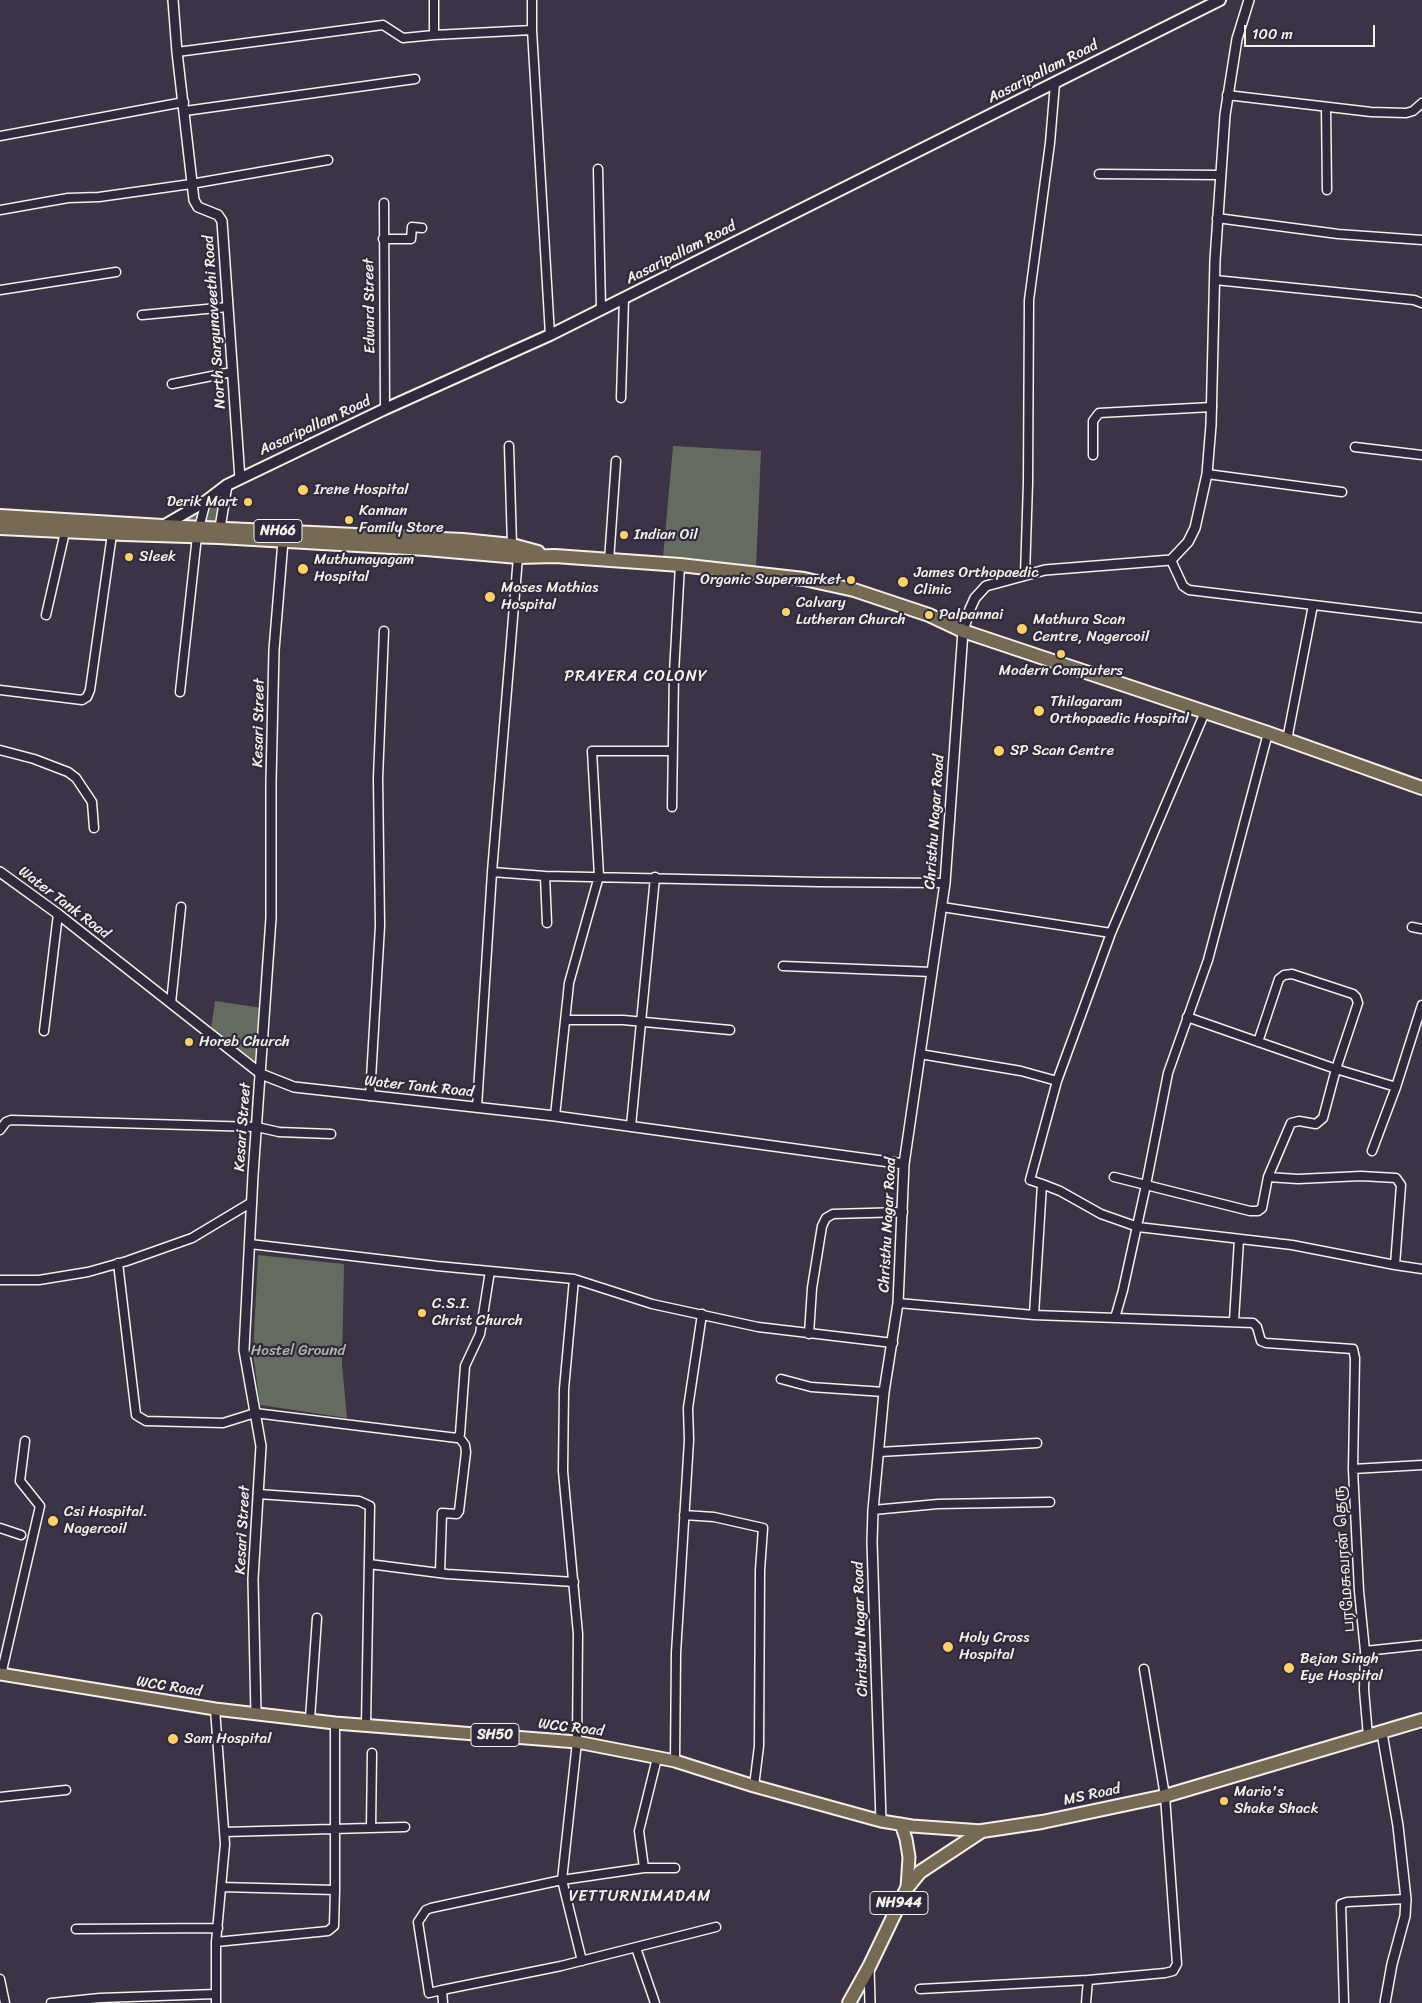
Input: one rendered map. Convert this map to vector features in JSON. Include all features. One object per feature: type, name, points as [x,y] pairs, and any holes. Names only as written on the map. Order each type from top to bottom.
[{"type":"highway","name":"NH66","points":[[0,516],[162,531],[463,540],[512,546],[555,556]]},
{"type":"highway","name":"NH66","points":[[0,528],[112,534],[162,531]]},
{"type":"highway","name":"NH66","points":[[220,532],[283,541],[426,549],[518,557],[555,556],[680,565],[804,580],[854,590],[929,615],[963,631],[1268,733],[1422,788]]},
{"type":"highway","name":"MS Road","points":[[849,2003],[870,1967],[907,1888],[920,1872],[982,1831],[1042,1822],[1165,1796],[1422,1720]]},
{"type":"main road","name":"Aasaripallam Road","points":[[162,531],[227,485],[550,335],[1220,0]]},
{"type":"main road","name":"WCC Road","points":[[0,1674],[256,1714],[336,1723],[576,1742],[674,1761],[754,1786],[881,1821],[982,1831]]},
{"type":"main road","points":[[900,1824],[908,1852],[907,1888]]},
{"type":"street","name":"North Sargunaveethi Road","points":[[173,0],[194,200],[198,207],[218,214],[222,221],[240,479]]},
{"type":"street","points":[[434,0],[434,35]]},
{"type":"street","points":[[532,0],[532,30],[550,335]]},
{"type":"street","points":[[1249,0],[1237,39],[1227,94],[1217,218],[1212,407],[1207,474],[1195,528],[1188,542],[1171,560],[1183,586],[1189,590],[1422,618]]},
{"type":"street","points":[[177,52],[383,25],[403,38],[532,30]]},
{"type":"street","points":[[0,136],[184,106],[415,79]]},
{"type":"street","points":[[1025,575],[1028,483],[1029,300],[1050,143],[1055,83]]},
{"type":"street","points":[[1227,94],[1371,112],[1413,112],[1422,103]]},
{"type":"street","points":[[1326,107],[1327,190]]},
{"type":"street","points":[[0,210],[68,198],[99,197],[191,184],[328,160]]},
{"type":"street","points":[[598,169],[602,309]]},
{"type":"street","points":[[1100,174],[1110,176],[1220,175]]},
{"type":"street","name":"Edward Street","points":[[384,203],[386,410]]},
{"type":"street","points":[[1217,218],[1338,234],[1422,240]]},
{"type":"street","points":[[383,239],[411,239],[412,227],[422,228]]},
{"type":"street","points":[[0,290],[116,272]]},
{"type":"street","points":[[1215,280],[1414,300],[1422,304]]},
{"type":"street","points":[[621,398],[624,298]]},
{"type":"street","points":[[142,315],[228,307]]},
{"type":"street","points":[[172,384],[232,372]]},
{"type":"street","points":[[1093,455],[1094,421],[1099,413],[1212,407]]},
{"type":"street","points":[[510,446],[512,546]]},
{"type":"street","points":[[1355,447],[1422,455]]},
{"type":"street","points":[[609,561],[616,460]]},
{"type":"street","points":[[1207,474],[1342,492]]},
{"type":"street","points":[[220,532],[227,485]]},
{"type":"street","points":[[180,692],[199,532],[206,501]]},
{"type":"street","points":[[46,615],[65,532]]},
{"type":"street","points":[[0,690],[82,700],[87,697],[90,690],[112,534]]},
{"type":"street","name":"Kesari Street","points":[[256,1714],[253,1579],[262,1446],[244,1350],[271,918],[274,650],[283,541]]},
{"type":"street","points":[[477,1107],[492,872],[518,557]]},
{"type":"street","name":"Christhu Nagar Road","points":[[881,1821],[872,1542],[873,1510],[884,1392],[898,1303],[904,1164],[945,883],[963,631],[975,598],[986,586],[1045,570],[1171,560]]},
{"type":"street","points":[[672,807],[672,750],[680,565]]},
{"type":"street","points":[[1287,740],[1313,605]]},
{"type":"street","points":[[370,1096],[380,926],[378,778],[384,631]]},
{"type":"street","points":[[1205,712],[1111,933],[1057,1081],[1030,1180],[1060,1191],[1101,1214],[1138,1227],[1292,1245],[1422,1269]]},
{"type":"street","points":[[1115,1318],[1138,1227],[1168,1073],[1208,960],[1268,733]]},
{"type":"street","points":[[0,750],[34,759],[68,772],[76,778],[92,802],[94,828]]},
{"type":"street","points":[[555,1116],[569,983],[599,876],[592,751],[672,750]]},
{"type":"street","name":"Water Tank Road","points":[[0,872],[58,914],[261,1074],[294,1087],[555,1116],[904,1164]]},
{"type":"street","points":[[492,872],[545,876],[945,883]]},
{"type":"street","points":[[545,876],[547,923]]},
{"type":"street","points":[[631,1126],[655,877]]},
{"type":"street","points":[[171,1003],[182,907]]},
{"type":"street","points":[[942,907],[1111,933]]},
{"type":"street","points":[[44,1031],[58,914]]},
{"type":"street","points":[[1412,928],[1422,929]]},
{"type":"street","points":[[783,966],[932,972]]},
{"type":"street","points":[[1114,1177],[1250,1211],[1262,1208],[1268,1176],[1291,1123],[1299,1121],[1316,1124],[1323,1118],[1336,1069],[1358,1003],[1356,997],[1292,974],[1284,975],[1280,979],[1258,1042]]},
{"type":"street","points":[[1372,1151],[1396,1087],[1422,1005]]},
{"type":"street","points":[[1187,1017],[1336,1069],[1396,1087]]},
{"type":"street","points":[[565,1020],[642,1022],[730,1030]]},
{"type":"street","points":[[920,1054],[1021,1071],[1057,1081]]},
{"type":"street","points":[[0,1130],[6,1122],[11,1120],[257,1127],[279,1132],[331,1134]]},
{"type":"street","points":[[1268,1176],[1298,1179],[1361,1176],[1396,1178],[1401,1185],[1395,1265]]},
{"type":"street","points":[[1034,1315],[1042,1184]]},
{"type":"street","points":[[0,1280],[39,1280],[88,1272],[118,1264],[192,1238],[252,1202]]},
{"type":"street","points":[[809,1334],[812,1288],[822,1226],[826,1218],[833,1214],[903,1212]]},
{"type":"street","points":[[898,1303],[1034,1315],[1234,1321],[1239,1239]]},
{"type":"street","points":[[250,1244],[437,1266],[574,1279],[652,1304],[758,1327],[893,1344]]},
{"type":"street","points":[[118,1264],[136,1416],[146,1421],[223,1423],[256,1413],[459,1437]]},
{"type":"street","points":[[440,1573],[442,1513],[457,1514],[459,1511],[466,1452],[465,1444],[459,1437],[465,1366],[480,1334],[490,1271]]},
{"type":"street","points":[[574,1279],[564,1389],[563,1462],[578,1634],[576,1742],[562,1880],[582,1961]]},
{"type":"street","points":[[674,1761],[676,1653],[688,1440],[688,1408],[702,1314]]},
{"type":"street","name":"பரமேசுவரன் தெரு","points":[[1234,1321],[1253,1323],[1257,1327],[1261,1341],[1266,1343],[1353,1349],[1355,1358],[1353,1470],[1359,1591],[1365,1652],[1364,1690],[1368,1736]]},
{"type":"street","points":[[782,1379],[811,1387],[884,1392]]},
{"type":"street","points":[[0,1674],[40,1506],[20,1481],[25,1441]]},
{"type":"street","points":[[879,1452],[1038,1443]]},
{"type":"street","points":[[1353,1470],[1422,1464]]},
{"type":"street","points":[[258,1494],[359,1501],[367,1503],[371,1511],[366,1724]]},
{"type":"street","points":[[873,1510],[938,1504],[1050,1502]]},
{"type":"street","points":[[684,1515],[714,1517],[763,1528],[760,1570],[759,1746],[754,1786]]},
{"type":"street","points":[[0,1528],[21,1535]]},
{"type":"street","points":[[369,1564],[440,1573],[574,1582]]},
{"type":"street","points":[[310,1719],[317,1618]]},
{"type":"street","points":[[1365,1652],[1422,1645]]},
{"type":"street","points":[[920,1989],[1088,1980],[1165,1973],[1176,1967],[1178,1960],[1165,1796],[1144,1668]]},
{"type":"street","points":[[215,1709],[225,1844],[216,1942],[216,2003]]},
{"type":"street","points":[[216,1942],[328,1930],[332,1928],[336,1890],[336,1723]]},
{"type":"street","points":[[1382,1733],[1398,1826],[1406,1899],[1405,1916],[1394,1956],[1385,2003]]},
{"type":"street","points":[[370,1828],[372,1754]]},
{"type":"street","points":[[644,1868],[639,1831],[657,1758]]},
{"type":"street","points":[[0,1796],[66,1790]]},
{"type":"street","points":[[224,1832],[405,1827]]},
{"type":"street","points":[[675,1868],[644,1868],[562,1880],[426,1910],[418,1922],[429,1993],[582,1961],[716,1927]]},
{"type":"street","points":[[221,1886],[336,1890]]},
{"type":"street","points":[[1344,2003],[1342,1904],[1346,1902],[1406,1899]]},
{"type":"street","points":[[76,1928],[218,1928]]},
{"type":"street","points":[[636,1948],[655,2003]]},
{"type":"street","points":[[870,1967],[870,2003]]},
{"type":"street","points":[[0,1979],[6,2003]]},
{"type":"street","points":[[1086,2003],[1088,1980]]},
{"type":"street","points":[[442,1990],[443,2003]]},
{"type":"street","points":[[51,2003],[216,1994]]},
{"type":"green space","points":[[673,446],[761,451],[756,567],[663,558]]},
{"type":"green space","points":[[223,492],[217,526],[168,525]]},
{"type":"green space","points":[[215,1001],[262,1008],[259,1071],[211,1029]]},
{"type":"green space","name":"Hostel Ground","points":[[258,1255],[344,1264],[342,1364],[347,1418],[260,1405],[253,1353]]},
{"type":"place","name":"Irene Hospital","points":[[303,490]]},
{"type":"place","name":"Derik Mart","points":[[248,502]]},
{"type":"place","name":"Kannan Family Store","points":[[349,520]]},
{"type":"place","name":"Indian Oil","points":[[624,535]]},
{"type":"place","name":"Sleek","points":[[129,557]]},
{"type":"place","name":"Muthunayagam Hospital","points":[[303,569]]},
{"type":"place","name":"Organic Supermarket","points":[[851,580]]},
{"type":"place","name":"James Orthopaedic Clinic","points":[[903,582]]},
{"type":"place","name":"Moses Mathias Hospital","points":[[490,597]]},
{"type":"place","name":"Calvary Lutheran Church","points":[[786,612]]},
{"type":"place","name":"Palpannai","points":[[929,615]]},
{"type":"place","name":"Mathura Scan Centre, Nagercoil","points":[[1022,629]]},
{"type":"place","name":"Modern Computers","points":[[1061,654]]},
{"type":"place","name":"Thilagaram Orthopaedic Hospital","points":[[1039,711]]},
{"type":"place","name":"SP Scan Centre","points":[[999,751]]},
{"type":"place","name":"Horeb Church","points":[[189,1042]]},
{"type":"place","name":"C.S.I. Christ Church","points":[[422,1313]]},
{"type":"place","name":"Csi Hospital. Nagercoil","points":[[53,1521]]},
{"type":"place","name":"Holy Cross Hospital","points":[[948,1647]]},
{"type":"place","name":"Bejan Singh Eye Hospital","points":[[1289,1668]]},
{"type":"place","name":"Sam Hospital","points":[[173,1739]]},
{"type":"place","name":"Mario's Shake Shack","points":[[1224,1801]]},
{"type":"district","name":"PRAYERA COLONY","points":[[636,677]]},
{"type":"district","name":"VETTURNIMADAM","points":[[640,1897]]}]
